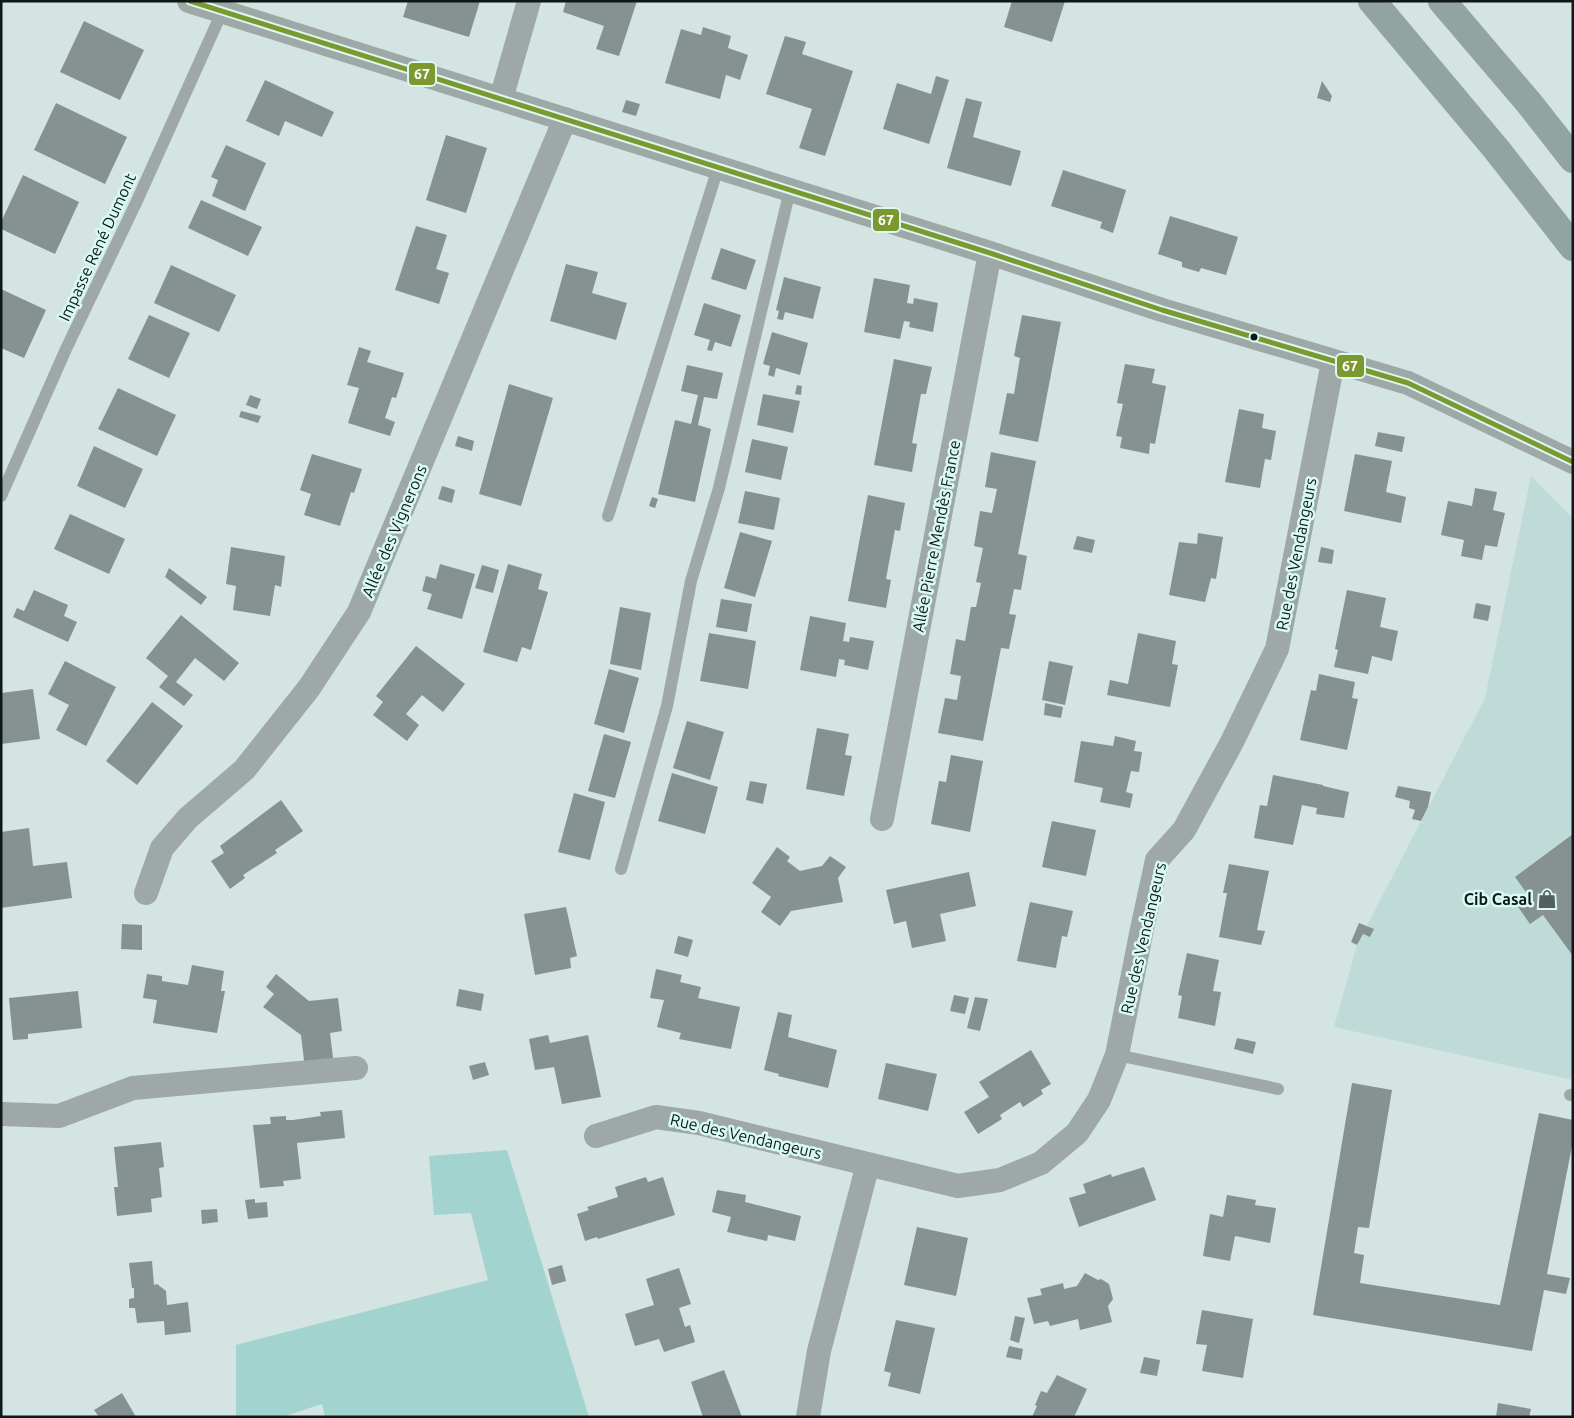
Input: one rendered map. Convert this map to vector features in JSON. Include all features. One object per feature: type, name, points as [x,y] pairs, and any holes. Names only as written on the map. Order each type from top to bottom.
[{"type":"highway","points":[[1372,1],[1497,150],[1573,247]]},
{"type":"highway","points":[[1442,1],[1529,103],[1573,159]]},
{"type":"street","points":[[189,1],[990,253],[1162,310],[1408,383],[1573,462]]},
{"type":"street","points":[[501,100],[529,1]]},
{"type":"street","name":"Allée des Vignerons","points":[[146,893],[162,848],[188,818],[244,770],[309,688],[359,612],[565,119]]},
{"type":"street","name":"Allée Pierre Mendès France","points":[[882,819],[990,253]]},
{"type":"street","name":"Rue des Vendangeurs","points":[[596,1136],[656,1117],[699,1123],[958,1186],[1000,1180],[1041,1163],[1077,1133],[1099,1100],[1117,1055],[1157,860],[1184,830],[1232,742],[1277,649],[1333,362]]},
{"type":"street","points":[[1,1114],[58,1116],[133,1088],[356,1068]]},
{"type":"street","points":[[808,1417],[819,1351],[868,1164]]},
{"type":"lane","name":"Impasse René Dumont","points":[[1,496],[66,349],[136,204],[222,12]]},
{"type":"lane","points":[[608,516],[718,168]]},
{"type":"lane","points":[[622,869],[667,706],[691,581],[719,488],[790,190]]},
{"type":"lane","points":[[1117,1055],[1278,1089]]},
{"type":"shaded area","points":[[1531,476],[1573,518],[1573,1080],[1334,1027],[1357,945],[1485,698]]},
{"type":"shaded area","points":[[507,1150],[589,1417],[325,1417],[322,1404],[282,1417],[236,1417],[236,1345],[488,1280],[471,1213],[434,1215],[429,1156]]},
{"type":"building","points":[[408,1],[480,1],[469,37],[403,17]]},
{"type":"building","points":[[566,1],[637,1],[619,56],[596,49],[604,26],[563,12]]},
{"type":"building","points":[[1012,1],[1065,1],[1052,42],[1004,27]]},
{"type":"building","points":[[84,21],[144,50],[120,100],[60,72]]},
{"type":"building","points":[[703,27],[731,36],[728,48],[748,55],[740,80],[726,75],[720,99],[665,83],[681,29],[701,35]]},
{"type":"building","points":[[785,36],[806,42],[802,54],[853,71],[825,156],[799,148],[812,109],[766,94]]},
{"type":"building","points":[[936,76],[949,80],[929,144],[883,129],[897,83],[931,94]]},
{"type":"building","points":[[265,80],[334,112],[322,137],[285,121],[279,136],[246,121]]},
{"type":"building","points":[[1322,81],[1332,96],[1330,102],[1317,98]]},
{"type":"building","points":[[966,98],[982,102],[973,137],[1021,151],[1011,186],[947,168]]},
{"type":"building","points":[[626,100],[640,104],[636,116],[622,112]]},
{"type":"building","points":[[56,103],[127,137],[105,184],[34,150]]},
{"type":"building","points":[[446,135],[487,148],[466,213],[426,200]]},
{"type":"building","points":[[226,145],[266,163],[245,211],[212,196],[218,180],[211,177]]},
{"type":"building","points":[[1063,170],[1126,190],[1113,233],[1100,228],[1102,222],[1051,206]]},
{"type":"building","points":[[23,175],[79,202],[55,254],[1,229],[1,222]]},
{"type":"building","points":[[201,200],[262,227],[248,256],[188,228]]},
{"type":"building","points":[[1170,216],[1238,237],[1226,275],[1201,268],[1199,272],[1182,267],[1182,262],[1158,254]]},
{"type":"building","points":[[416,226],[447,235],[436,269],[449,273],[439,304],[395,290]]},
{"type":"building","points":[[721,248],[756,260],[746,290],[711,279]]},
{"type":"building","points":[[566,264],[598,272],[592,293],[627,303],[616,340],[550,321]]},
{"type":"building","points":[[171,265],[236,295],[219,332],[154,303]]},
{"type":"building","points":[[784,277],[821,287],[813,319],[785,312],[783,320],[777,319],[779,311],[776,310]]},
{"type":"building","points":[[874,278],[910,285],[907,303],[913,304],[914,298],[938,303],[933,332],[909,327],[910,322],[904,321],[900,339],[864,332]]},
{"type":"building","points":[[1,289],[46,310],[24,358],[1,348]]},
{"type":"building","points":[[704,303],[741,315],[731,347],[715,342],[712,351],[707,350],[710,340],[694,335]]},
{"type":"building","points":[[149,315],[190,333],[169,378],[128,359]]},
{"type":"building","points":[[1022,315],[1061,322],[1038,442],[999,434],[1007,393],[1014,394],[1020,358],[1014,356]]},
{"type":"building","points":[[772,332],[808,343],[800,375],[776,368],[774,377],[768,375],[770,366],[763,364]]},
{"type":"building","points":[[359,347],[371,351],[367,362],[404,373],[396,398],[392,397],[385,418],[395,422],[390,436],[348,423],[359,388],[347,385]]},
{"type":"building","points":[[894,359],[932,367],[926,394],[921,394],[912,443],[917,444],[912,472],[874,465]]},
{"type":"building","points":[[1125,364],[1155,369],[1152,383],[1166,386],[1155,444],[1150,443],[1149,454],[1120,448],[1122,437],[1116,436],[1123,404],[1117,403]]},
{"type":"building","points":[[687,365],[723,373],[717,399],[704,397],[698,425],[711,429],[695,502],[658,494],[675,420],[691,424],[698,395],[681,391]]},
{"type":"building","points":[[509,384],[553,398],[521,506],[479,494]]},
{"type":"building","points":[[797,385],[802,386],[801,395],[795,394]]},
{"type":"building","points":[[118,388],[176,415],[157,456],[98,429]]},
{"type":"building","points":[[763,394],[800,401],[793,433],[757,425]]},
{"type":"building","points":[[250,395],[261,399],[257,409],[246,405]]},
{"type":"building","points":[[1239,409],[1264,414],[1262,428],[1276,431],[1271,460],[1265,459],[1260,488],[1225,482]]},
{"type":"building","points":[[241,411],[261,416],[258,423],[239,417]]},
{"type":"building","points":[[1378,432],[1405,437],[1402,452],[1375,446]]},
{"type":"building","points":[[458,436],[474,441],[472,451],[455,446]]},
{"type":"building","points":[[752,439],[788,447],[781,480],[745,472]]},
{"type":"building","points":[[94,446],[143,469],[125,508],[77,486]]},
{"type":"building","points":[[991,452],[1036,461],[1018,554],[1027,556],[1021,590],[1014,589],[1009,614],[1016,615],[1009,649],[1001,648],[983,741],[938,733],[945,698],[957,700],[961,676],[950,674],[956,639],[965,641],[971,607],[976,607],[981,583],[976,582],[983,548],[974,546],[980,511],[992,513],[997,489],[985,487]]},
{"type":"building","points":[[312,454],[362,469],[354,493],[351,492],[340,526],[304,515],[311,494],[300,490]]},
{"type":"building","points":[[1355,454],[1392,461],[1386,492],[1406,497],[1401,523],[1344,511]]},
{"type":"building","points":[[442,486],[455,490],[452,503],[438,499]]},
{"type":"building","points":[[1475,488],[1497,492],[1493,510],[1505,513],[1497,547],[1485,545],[1482,560],[1461,556],[1464,540],[1441,535],[1448,501],[1472,506]]},
{"type":"building","points":[[745,491],[780,498],[774,530],[738,523]]},
{"type":"building","points":[[868,495],[905,503],[900,531],[895,530],[886,579],[891,580],[886,608],[848,601]]},
{"type":"building","points":[[652,497],[658,499],[655,508],[649,506]]},
{"type":"building","points":[[70,514],[125,539],[109,574],[54,549]]},
{"type":"building","points":[[740,532],[772,541],[755,597],[724,588]]},
{"type":"building","points":[[1198,533],[1223,537],[1216,579],[1211,578],[1205,602],[1169,595],[1179,542],[1197,544]]},
{"type":"building","points":[[1077,536],[1095,540],[1092,553],[1073,549]]},
{"type":"building","points":[[231,547],[285,556],[281,587],[275,585],[270,616],[233,610],[236,586],[226,584]]},
{"type":"building","points":[[1321,547],[1334,550],[1332,564],[1318,562]]},
{"type":"building","points":[[440,564],[475,574],[462,619],[427,609],[432,594],[422,591],[426,576],[436,579]]},
{"type":"building","points":[[508,564],[542,574],[538,589],[548,592],[531,650],[522,647],[517,662],[483,652]]},
{"type":"building","points":[[482,565],[499,570],[493,593],[475,588]]},
{"type":"building","points":[[169,568],[207,597],[201,605],[165,577]]},
{"type":"building","points":[[34,590],[68,605],[64,616],[77,622],[68,642],[13,617],[17,608],[24,611]]},
{"type":"building","points":[[1347,590],[1386,598],[1380,627],[1398,631],[1392,661],[1372,656],[1368,674],[1334,667],[1338,650],[1335,649]]},
{"type":"building","points":[[721,599],[752,604],[747,632],[716,627]]},
{"type":"building","points":[[1476,603],[1491,606],[1488,621],[1473,618]]},
{"type":"building","points":[[620,607],[651,613],[641,670],[610,664]]},
{"type":"building","points":[[181,615],[239,663],[224,681],[195,658],[176,682],[193,695],[184,706],[159,687],[168,676],[146,658]]},
{"type":"building","points":[[810,616],[846,623],[843,641],[849,642],[850,637],[874,641],[868,670],[844,665],[845,660],[839,659],[836,677],[800,670]]},
{"type":"building","points":[[709,633],[756,641],[748,689],[700,681]]},
{"type":"building","points":[[1138,633],[1176,641],[1172,664],[1178,665],[1170,707],[1107,695],[1110,680],[1128,684]]},
{"type":"building","points":[[416,646],[465,684],[443,712],[422,695],[406,714],[419,725],[407,741],[373,715],[383,702],[376,696]]},
{"type":"building","points":[[65,661],[116,687],[86,746],[56,730],[69,705],[48,694]]},
{"type":"building","points":[[1049,661],[1073,666],[1065,705],[1042,700]]},
{"type":"building","points":[[609,669],[639,678],[624,733],[594,724]]},
{"type":"building","points":[[1319,674],[1355,682],[1352,698],[1358,699],[1347,750],[1300,740],[1311,690],[1316,691]]},
{"type":"building","points":[[33,689],[40,739],[1,744],[1,693]]},
{"type":"building","points":[[152,702],[183,726],[137,785],[106,761]]},
{"type":"building","points":[[1045,703],[1063,707],[1061,718],[1044,715]]},
{"type":"building","points":[[687,721],[724,732],[710,780],[673,768]]},
{"type":"building","points":[[817,728],[849,734],[845,755],[852,756],[844,796],[806,789]]},
{"type":"building","points":[[604,734],[631,742],[615,798],[588,791]]},
{"type":"building","points":[[1115,736],[1136,741],[1134,751],[1142,752],[1139,772],[1131,771],[1126,792],[1133,794],[1130,808],[1100,802],[1103,788],[1074,782],[1081,741],[1113,746]]},
{"type":"building","points":[[951,755],[983,761],[970,832],[931,824],[939,781],[946,782]]},
{"type":"building","points":[[672,773],[718,787],[705,834],[658,821]]},
{"type":"building","points":[[1273,775],[1349,792],[1344,818],[1316,814],[1317,808],[1302,805],[1293,845],[1254,838],[1260,805],[1267,806]]},
{"type":"building","points":[[750,781],[767,784],[763,804],[746,800]]},
{"type":"building","points":[[1398,786],[1431,792],[1428,807],[1421,821],[1412,819],[1415,810],[1409,808],[1410,801],[1395,797]]},
{"type":"building","points":[[574,793],[605,802],[590,860],[558,852]]},
{"type":"building","points":[[281,800],[303,831],[275,850],[277,853],[243,875],[245,878],[230,889],[211,861],[224,853],[220,846]]},
{"type":"building","points":[[1052,821],[1096,830],[1086,876],[1042,867]]},
{"type":"building","points":[[29,828],[33,866],[67,862],[72,898],[1,908],[1,832]]},
{"type":"building","name":"Cib Casal","points":[[1573,834],[1573,956],[1543,915],[1530,924],[1516,904],[1528,895],[1515,877]]},
{"type":"building","points":[[777,847],[790,857],[787,861],[800,871],[822,866],[830,856],[846,867],[838,878],[843,902],[791,911],[780,926],[761,912],[771,897],[752,883]]},
{"type":"building","points":[[1229,864],[1269,871],[1257,930],[1265,931],[1261,945],[1219,937],[1227,893],[1223,893]]},
{"type":"building","points":[[969,872],[976,906],[940,914],[946,941],[912,948],[906,921],[894,924],[886,890]]},
{"type":"building","points":[[1030,902],[1073,911],[1067,937],[1062,936],[1056,968],[1017,961]]},
{"type":"building","points":[[566,907],[577,956],[570,958],[571,968],[535,975],[524,914]]},
{"type":"building","points":[[1359,923],[1374,929],[1370,937],[1363,934],[1357,945],[1351,942]]},
{"type":"building","points":[[122,924],[142,925],[142,950],[121,949]]},
{"type":"building","points":[[678,936],[693,940],[688,957],[674,953]]},
{"type":"building","points":[[1187,953],[1219,960],[1213,991],[1221,992],[1215,1026],[1178,1018],[1182,996],[1178,995]]},
{"type":"building","points":[[192,965],[224,971],[221,991],[225,991],[217,1033],[153,1023],[157,1000],[143,998],[147,974],[162,976],[162,981],[188,985]]},
{"type":"building","points":[[656,969],[682,975],[680,982],[701,987],[698,998],[740,1007],[731,1049],[679,1039],[681,1033],[657,1027],[664,1000],[650,998]]},
{"type":"building","points":[[276,974],[309,1001],[338,998],[342,1031],[330,1033],[334,1066],[305,1069],[301,1035],[263,1007],[274,994],[266,987]]},
{"type":"building","points":[[459,989],[484,994],[481,1011],[456,1006]]},
{"type":"building","points":[[78,991],[82,1028],[28,1034],[28,1039],[13,1040],[9,998]]},
{"type":"building","points":[[954,995],[969,998],[965,1014],[950,1011]]},
{"type":"building","points":[[975,997],[988,999],[980,1031],[967,1028]]},
{"type":"building","points":[[778,1012],[792,1015],[788,1037],[837,1050],[828,1088],[778,1076],[779,1074],[764,1070]]},
{"type":"building","points":[[548,1035],[550,1043],[588,1035],[601,1097],[562,1104],[554,1067],[535,1070],[529,1039]]},
{"type":"building","points":[[1237,1038],[1256,1042],[1253,1054],[1234,1049]]},
{"type":"building","points":[[1031,1050],[1051,1084],[1041,1090],[1043,1094],[1023,1107],[1020,1102],[1000,1115],[1002,1119],[978,1134],[964,1112],[989,1097],[979,1082]]},
{"type":"building","points":[[485,1062],[489,1075],[473,1080],[469,1066]]},
{"type":"building","points":[[886,1063],[937,1074],[928,1111],[878,1099]]},
{"type":"building","points":[[1352,1083],[1392,1090],[1369,1228],[1358,1227],[1354,1253],[1364,1255],[1360,1283],[1500,1305],[1539,1113],[1573,1120],[1573,1141],[1547,1274],[1570,1278],[1566,1294],[1544,1290],[1532,1351],[1313,1315]]},
{"type":"building","points":[[342,1110],[345,1138],[297,1143],[301,1179],[283,1181],[284,1186],[260,1188],[253,1125],[271,1124],[270,1117],[286,1116],[286,1120],[293,1120],[321,1116],[320,1112]]},
{"type":"building","points":[[161,1142],[164,1167],[159,1168],[162,1197],[151,1199],[152,1212],[117,1216],[114,1187],[118,1187],[114,1147]]},
{"type":"building","points":[[1144,1167],[1156,1200],[1079,1227],[1069,1198],[1086,1193],[1083,1184],[1111,1174],[1112,1177]]},
{"type":"building","points":[[646,1177],[648,1182],[663,1177],[675,1215],[598,1239],[597,1237],[585,1241],[577,1214],[589,1210],[587,1207],[618,1197],[615,1187]]},
{"type":"building","points":[[717,1190],[746,1195],[745,1202],[801,1216],[795,1241],[768,1235],[767,1241],[727,1232],[731,1217],[712,1212]]},
{"type":"building","points":[[1227,1195],[1256,1200],[1255,1205],[1276,1208],[1270,1243],[1235,1236],[1230,1261],[1203,1256],[1210,1214],[1223,1217]]},
{"type":"building","points":[[255,1199],[255,1203],[267,1202],[268,1217],[248,1219],[245,1200]]},
{"type":"building","points":[[217,1209],[218,1222],[202,1224],[201,1210]]},
{"type":"building","points":[[917,1227],[968,1238],[956,1296],[904,1285]]},
{"type":"building","points":[[152,1261],[154,1285],[157,1284],[166,1291],[167,1305],[188,1302],[191,1332],[165,1335],[164,1321],[137,1323],[135,1308],[129,1308],[129,1299],[134,1298],[134,1288],[132,1288],[129,1263]]},
{"type":"building","points":[[562,1265],[566,1281],[552,1285],[548,1269]]},
{"type":"building","points":[[679,1268],[691,1304],[679,1308],[685,1327],[690,1325],[695,1342],[664,1352],[659,1339],[635,1346],[625,1314],[654,1305],[646,1279]]},
{"type":"building","points":[[1085,1273],[1109,1284],[1113,1299],[1108,1306],[1112,1322],[1080,1330],[1078,1319],[1050,1326],[1048,1321],[1034,1324],[1027,1298],[1042,1295],[1040,1289],[1063,1283],[1064,1289],[1077,1286]]},
{"type":"building","points":[[1202,1310],[1253,1319],[1243,1378],[1202,1371],[1207,1345],[1196,1344]]},
{"type":"building","points":[[1015,1316],[1025,1318],[1019,1343],[1010,1340]]},
{"type":"building","points":[[896,1320],[935,1328],[920,1394],[888,1386],[891,1373],[884,1371]]},
{"type":"building","points":[[1009,1346],[1023,1349],[1021,1360],[1006,1357]]},
{"type":"building","points":[[1144,1357],[1160,1360],[1157,1376],[1140,1373]]},
{"type":"building","points":[[724,1370],[742,1417],[703,1417],[691,1382]]},
{"type":"building","points":[[1057,1375],[1087,1389],[1074,1417],[1032,1417],[1041,1391],[1047,1393]]},
{"type":"building","points":[[122,1393],[136,1417],[99,1417],[94,1410]]},
{"type":"building","points":[[1498,1403],[1531,1409],[1529,1417],[1496,1417]]},
{"type":"transit line","name":"67","points":[[190,1],[990,253],[1162,310],[1408,383],[1573,462]]},
{"type":"place","name":"Cib Casal","points":[[1547,899]]}]
